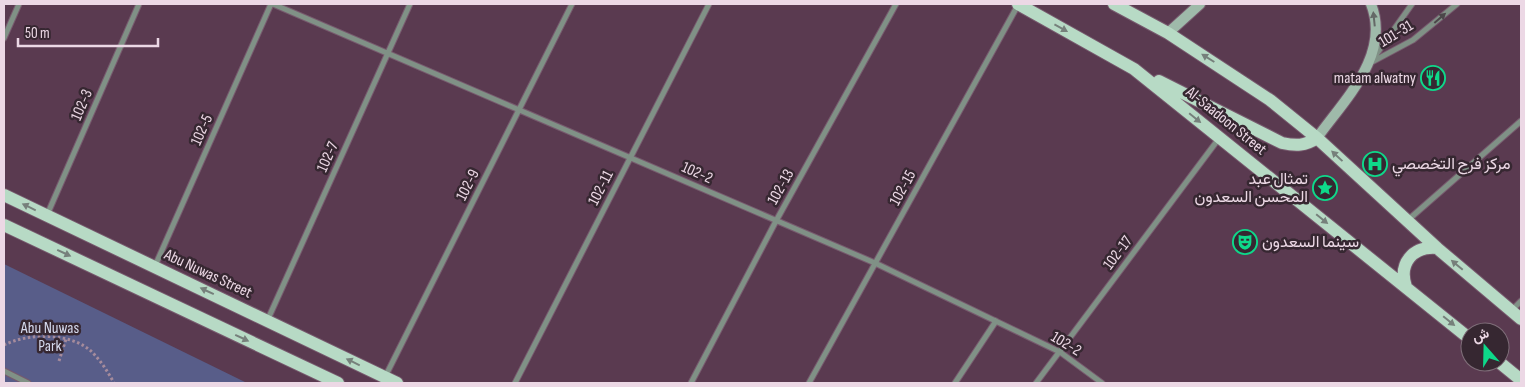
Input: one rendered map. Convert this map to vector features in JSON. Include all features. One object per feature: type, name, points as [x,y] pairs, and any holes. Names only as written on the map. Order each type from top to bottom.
[{"type":"main road","name":"Al-Saadoon Street","points":[[1018,4],[1134,69],[1460,331]]},
{"type":"main road","points":[[1114,4],[1168,33],[1270,100],[1317,138],[1437,248],[1518,310]]},
{"type":"main road","points":[[1134,69],[1282,143],[1296,146],[1308,144],[1317,138]]},
{"type":"main road","name":"Abu Nuwas Street","points":[[4,194],[397,383]]},
{"type":"main road","points":[[4,225],[338,383]]},
{"type":"main road","points":[[1406,287],[1403,272],[1409,257],[1422,249],[1437,248]]},
{"type":"main road","points":[[1510,371],[1521,380]]},
{"type":"street","points":[[4,38],[20,4]]},
{"type":"street","name":"102-3","points":[[47,216],[139,4]]},
{"type":"street","name":"102-2","points":[[272,4],[875,263],[1060,352],[1102,383]]},
{"type":"street","name":"102-5","points":[[155,266],[272,4]]},
{"type":"street","name":"102-7","points":[[268,320],[410,4]]},
{"type":"street","name":"102-9","points":[[385,378],[572,4]]},
{"type":"street","name":"102-11","points":[[515,383],[709,4]]},
{"type":"street","name":"102-13","points":[[692,383],[776,221],[896,4]]},
{"type":"street","name":"102-15","points":[[809,383],[1018,4]]},
{"type":"street","points":[[1168,33],[1200,4]]},
{"type":"street","points":[[1370,63],[1376,38],[1374,12],[1371,4]]},
{"type":"street","points":[[1317,138],[1412,4]]},
{"type":"street","name":"101-31","points":[[1370,63],[1414,40],[1457,4]]},
{"type":"street","points":[[1408,221],[1521,121]]},
{"type":"street","name":"102-17","points":[[1036,383],[1220,137]]},
{"type":"street","points":[[956,383],[996,321]]},
{"type":"street","points":[[4,371],[28,383]]},
{"type":"path","points":[[4,345],[23,338],[66,338],[91,350],[105,367],[114,383]]},
{"type":"path","points":[[59,361],[66,338]]},
{"type":"green space","name":"Abu Nuwas Park","points":[[4,264],[247,383],[4,383]]},
{"type":"place","name":"matam alwatny","points":[[1433,78]]},
{"type":"place","name":"مركز فرح التخصصي","points":[[1375,164]]},
{"type":"place","name":"تمثال عبد المحسن السعدون","points":[[1325,188]]},
{"type":"place","name":"سينما السعدون","points":[[1245,242]]}]
